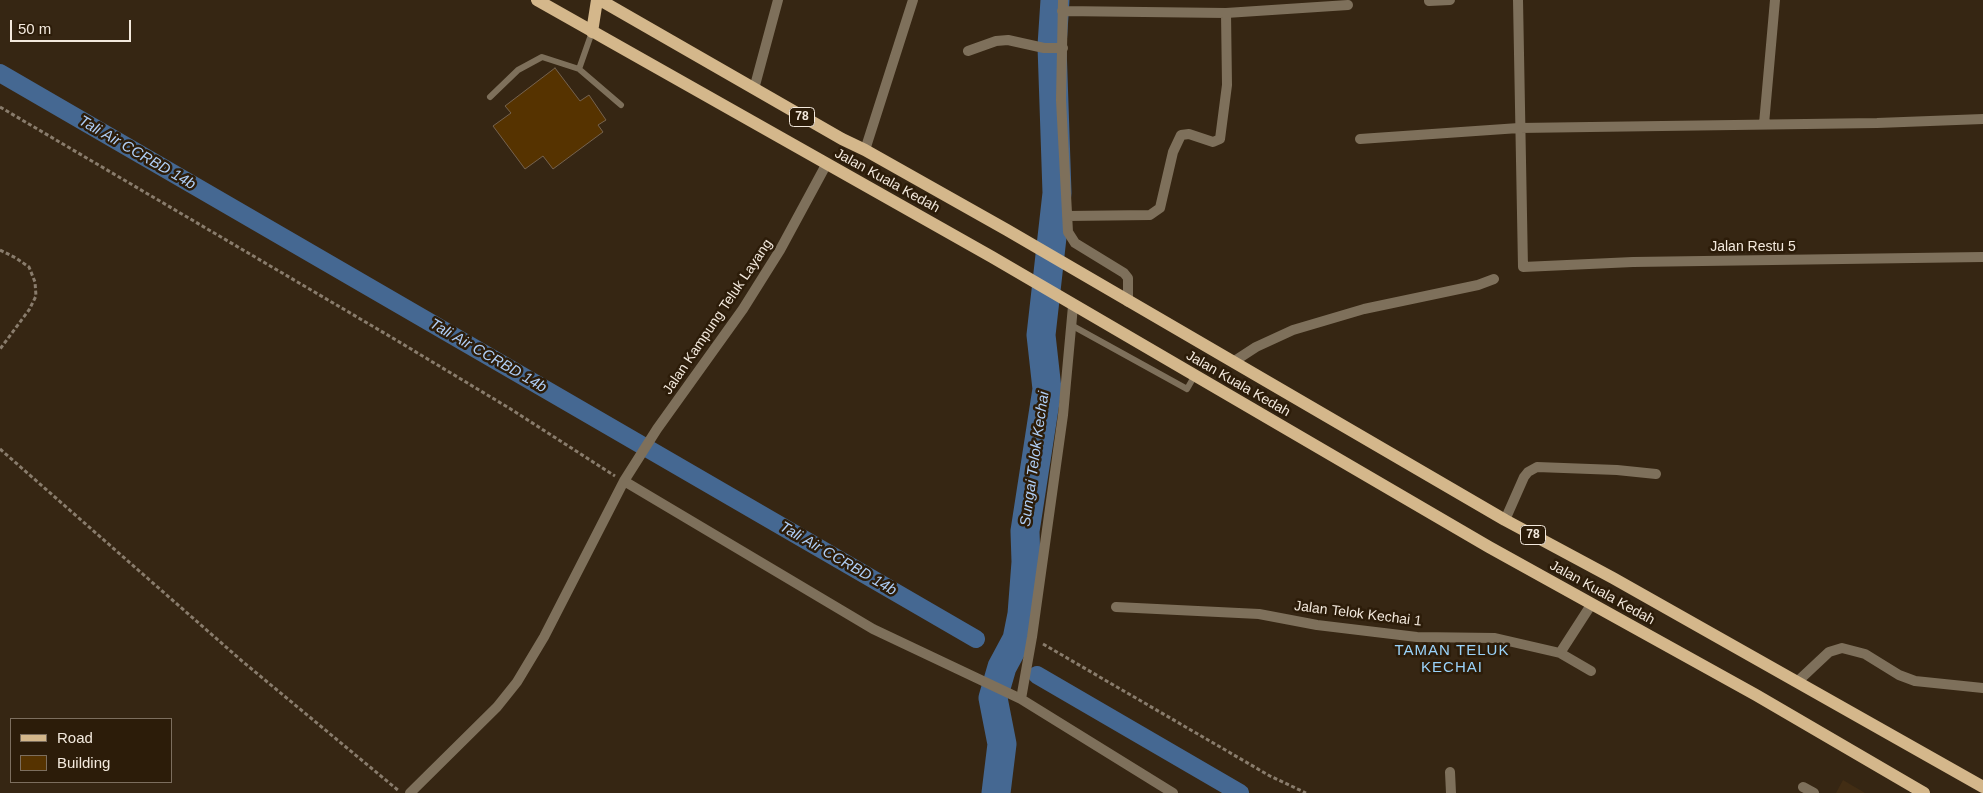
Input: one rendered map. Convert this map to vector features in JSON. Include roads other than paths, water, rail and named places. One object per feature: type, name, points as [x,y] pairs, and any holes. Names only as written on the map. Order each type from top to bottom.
[{"type":"main road","name":"Jalan Kuala Kedah","points":[[537,0],[826,165],[992,257],[1071,305],[1591,605],[1756,696],[1924,793]]},
{"type":"main road","name":"Jalan Kuala Kedah","points":[[599,0],[842,139],[1007,230],[1505,520],[1983,787]]},
{"type":"main road","points":[[592,32],[599,0]]},
{"type":"street","points":[[754,89],[778,0]]},
{"type":"street","points":[[865,150],[913,0]]},
{"type":"street","points":[[1429,1],[1450,0]]},
{"type":"street","points":[[1518,0],[1519,128]]},
{"type":"street","points":[[1764,124],[1775,0]]},
{"type":"street","points":[[1128,302],[1126,275],[1072,240],[1068,232],[1059,48],[1062,5],[1226,13],[1348,5]]},
{"type":"street","points":[[1067,216],[1150,215],[1160,208],[1173,152],[1180,135],[1189,134],[1212,142],[1220,139],[1227,85],[1226,13]]},
{"type":"street","points":[[968,51],[996,41],[1008,40],[1044,48],[1059,48]]},
{"type":"street","points":[[1360,139],[1519,128],[1983,119]]},
{"type":"street","name":"Jalan Restu 5","points":[[1519,128],[1523,267],[1633,262],[1821,261],[1983,257]]},
{"type":"street","name":"Jalan Kampung Teluk Layang","points":[[410,793],[498,707],[517,682],[544,637],[624,481],[657,429],[748,300],[780,250],[826,165]]},
{"type":"street","points":[[1233,362],[1256,347],[1293,330],[1364,309],[1478,285],[1494,279]]},
{"type":"street","points":[[1021,700],[1032,637],[1063,415],[1071,305]]},
{"type":"street","points":[[1505,520],[1524,477],[1528,472],[1537,467],[1624,470],[1656,474]]},
{"type":"street","points":[[624,481],[873,629],[1021,700],[1173,793]]},
{"type":"street","points":[[1560,653],[1591,605]]},
{"type":"street","name":"Jalan Telok Kechai 1","points":[[1116,607],[1259,614],[1317,625],[1417,637],[1494,638],[1560,653],[1591,671]]},
{"type":"street","points":[[1797,682],[1829,652],[1842,648],[1866,654],[1899,675],[1916,681],[1983,688]]},
{"type":"street","points":[[1450,772],[1451,793]]},
{"type":"street","points":[[1803,787],[1814,793]]},
{"type":"lane","points":[[579,69],[592,32]]},
{"type":"lane","points":[[490,97],[518,70],[535,59],[551,58],[579,69],[621,105]]},
{"type":"lane","points":[[1071,324],[1187,389],[1195,375]]},
{"type":"waterway","name":"Sungai Telok Kechai","points":[[996,793],[1002,744],[993,698],[1002,667],[1017,639],[1022,614],[1026,562],[1025,531],[1047,389],[1041,335],[1057,193],[1052,46],[1055,0]]},
{"type":"waterway","name":"Tali Air CCRBD 14b","points":[[0,73],[976,639]]},
{"type":"waterway","name":"Tali Air CCRBD 14b","points":[[1037,675],[1240,793]]},
{"type":"district","name":"TAMAN TELUK KECHAI","points":[[1452,660]]}]
